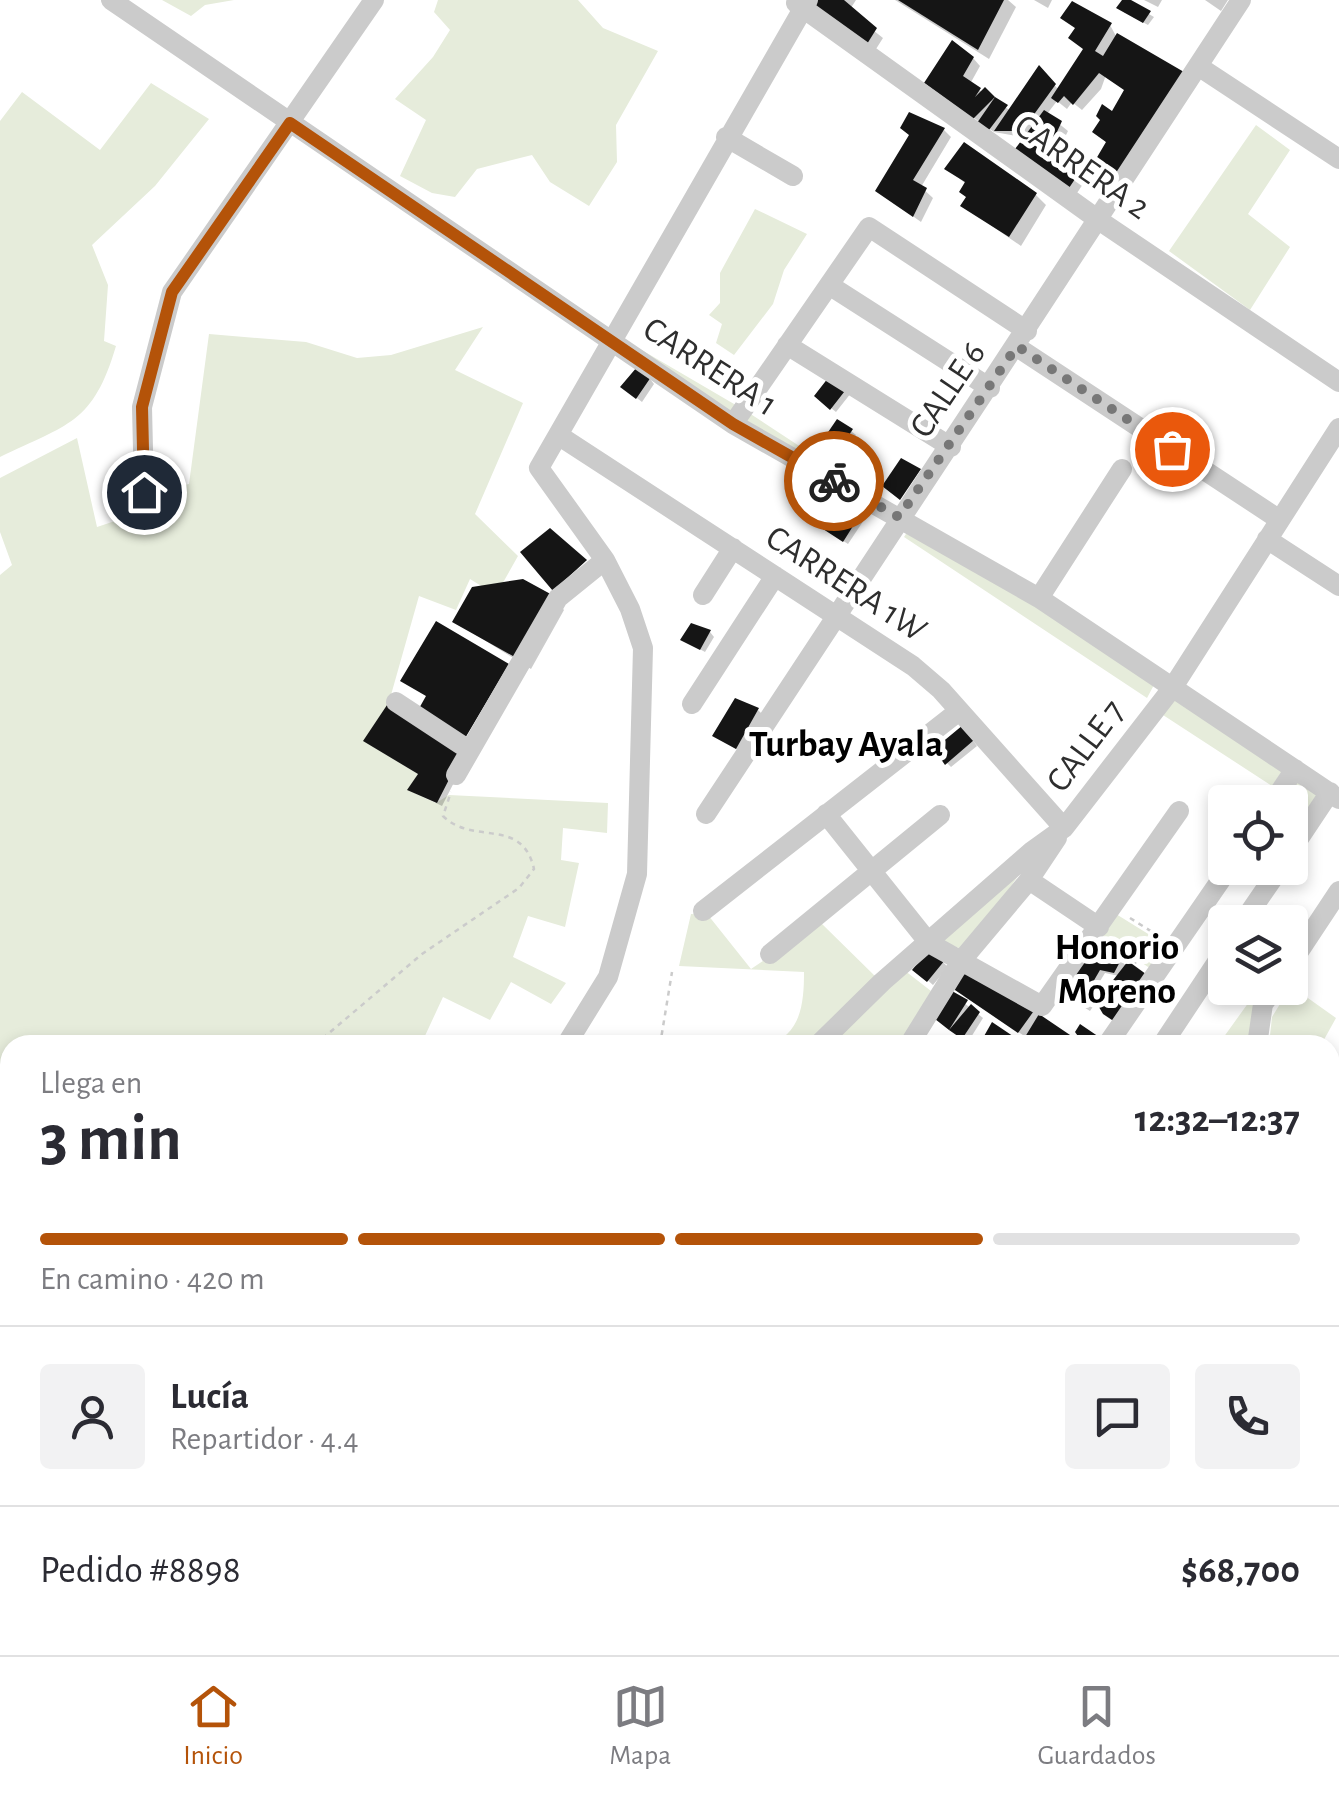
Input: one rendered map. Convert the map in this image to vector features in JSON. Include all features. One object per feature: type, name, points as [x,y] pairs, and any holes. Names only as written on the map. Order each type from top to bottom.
[{"type":"street","name":"CARRERA 1","points":[[110,0],[733,424],[1039,598],[1334,796]]},
{"type":"street","points":[[144,492],[142,407],[172,292],[374,0]]},
{"type":"street","name":"CALLE 6","points":[[706,814],[899,517],[1100,221],[1241,0]]},
{"type":"street","points":[[572,1035],[608,977],[637,874],[643,648],[630,610],[605,560],[539,468],[801,2]]},
{"type":"street","name":"CARRERA 2","points":[[801,2],[1100,221],[1339,382]]},
{"type":"street","points":[[1198,66],[1339,158]]},
{"type":"street","points":[[726,136],[792,176]]},
{"type":"street","points":[[733,424],[868,227],[1280,520]]},
{"type":"street","points":[[829,285],[990,388]]},
{"type":"street","points":[[787,345],[950,447]]},
{"type":"street","name":"CALLE 7","points":[[829,1035],[1032,851],[1064,828],[1172,687],[1339,428]]},
{"type":"street","name":"CARRERA 1W","points":[[558,435],[914,666],[1064,828]]},
{"type":"street","points":[[1039,598],[1122,469]]},
{"type":"street","points":[[1268,539],[1339,586]]},
{"type":"street","points":[[703,595],[732,548]]},
{"type":"street","points":[[456,775],[558,598],[605,560]]},
{"type":"street","points":[[692,704],[775,576]]},
{"type":"street","points":[[396,702],[470,750]]},
{"type":"street","points":[[703,912],[959,711]]},
{"type":"street","points":[[1284,785],[1295,769]]},
{"type":"street","points":[[1308,829],[1334,796]]},
{"type":"street","points":[[826,814],[930,942],[1042,1006],[1179,811]]},
{"type":"street","points":[[770,954],[940,814]]},
{"type":"street","points":[[915,1035],[961,961],[1029,880],[1064,828]]},
{"type":"street","points":[[1029,880],[1096,931]]},
{"type":"street","points":[[1114,1035],[1216,885]]},
{"type":"street","points":[[1308,938],[1339,891]]},
{"type":"street","points":[[1169,1035],[1208,976]]},
{"type":"street","points":[[1258,1035],[1263,1005]]},
{"type":"path","points":[[327,1035],[422,954],[520,888],[534,869],[530,850],[520,841],[455,828],[444,816],[456,775]]},
{"type":"path","points":[[1113,907],[1175,946]]},
{"type":"path","points":[[1096,931],[1155,976]]},
{"type":"path","points":[[662,1035],[672,972]]},
{"type":"green space","points":[[162,0],[234,0],[205,5],[191,16]]},
{"type":"green space","points":[[438,0],[578,0],[603,28],[658,51],[616,125],[617,162],[589,206],[550,182],[532,155],[477,169],[455,197],[432,193],[400,176],[426,120],[395,99],[433,57],[450,30],[434,12]]},
{"type":"green space","points":[[151,83],[209,119],[155,186],[92,245],[108,285],[104,341],[116,346],[107,372],[98,392],[75,418],[0,457],[0,121],[22,92],[100,150]]},
{"type":"green space","points":[[1256,125],[1290,150],[1248,214],[1290,247],[1250,310],[1169,251]]},
{"type":"green space","points":[[755,209],[807,234],[784,270],[773,304],[734,355],[716,343],[722,324],[709,315],[720,303],[720,273]]},
{"type":"green space","points":[[483,327],[455,370],[523,403],[475,514],[518,556],[496,595],[470,579],[456,610],[419,596],[389,702],[364,741],[418,774],[408,790],[436,803],[449,795],[608,803],[607,833],[563,828],[561,860],[579,863],[565,927],[528,916],[513,957],[566,983],[551,1004],[511,982],[490,1020],[443,997],[425,1035],[0,1035],[0,575],[12,565],[0,532],[0,478],[77,438],[97,527],[139,513],[157,490],[189,484],[209,334],[306,342],[357,358],[391,355]]},
{"type":"green space","points":[[628,342],[746,411],[898,511],[889,523]]},
{"type":"green space","points":[[913,523],[1155,683],[1147,698],[904,537]]},
{"type":"green space","points":[[1174,696],[1284,768],[1270,785],[1163,715]]},
{"type":"green space","points":[[1308,789],[1319,796],[1308,813]]},
{"type":"green space","points":[[1034,853],[966,951],[939,940]]},
{"type":"green space","points":[[691,914],[708,915],[751,969],[820,922],[878,979],[819,1035],[786,1035],[798,1018],[804,972],[679,966]]},
{"type":"green space","points":[[1116,914],[1166,945],[1151,969],[1101,935]]},
{"type":"green space","points":[[904,970],[931,991],[906,1035],[842,1035]]},
{"type":"green space","points":[[1308,998],[1336,1018],[1327,1035],[1270,1035],[1272,1017],[1279,1005],[1308,1005]]},
{"type":"green space","points":[[1247,1005],[1263,1005],[1259,1035],[1225,1035]]},
{"type":"building","points":[[817,0],[844,0],[877,28],[867,44],[813,6]]},
{"type":"building","points":[[898,0],[1004,0],[978,50]]},
{"type":"building","points":[[1122,0],[1131,0],[1151,11],[1143,23],[1116,8]]},
{"type":"building","points":[[1072,1],[1112,23],[1095,51],[1103,56],[1117,33],[1184,72],[1106,193],[1079,173],[1096,159],[1106,142],[1092,132],[1100,120],[1096,116],[1102,104],[1112,111],[1124,90],[1099,73],[1073,105],[1064,96],[1058,103],[1051,98],[1083,49],[1068,38],[1075,28],[1060,18]]},
{"type":"building","points":[[952,40],[974,57],[963,76],[981,88],[975,97],[985,87],[995,97],[973,119],[924,83]]},
{"type":"building","points":[[1039,65],[1056,84],[1022,131],[994,131]]},
{"type":"building","points":[[995,97],[1008,105],[989,130],[977,123]]},
{"type":"building","points":[[1044,110],[1062,121],[1056,134],[1062,140],[1090,156],[1069,188],[1015,149]]},
{"type":"building","points":[[909,112],[945,128],[913,180],[927,188],[913,217],[875,191],[909,135],[900,128]]},
{"type":"building","points":[[964,142],[1037,193],[1009,237],[960,206],[966,197],[959,192],[965,182],[944,169]]},
{"type":"building","points":[[637,367],[651,377],[636,399],[620,387]]},
{"type":"building","points":[[832,373],[848,387],[830,410],[814,396]]},
{"type":"building","points":[[837,419],[853,429],[835,456],[820,444]]},
{"type":"building","points":[[901,458],[921,469],[900,500],[882,486]]},
{"type":"building","points":[[847,496],[865,507],[843,542],[823,529]]},
{"type":"building","points":[[550,528],[587,560],[553,591],[520,552]]},
{"type":"building","points":[[523,579],[556,597],[520,660],[452,622],[472,587]]},
{"type":"building","points":[[436,621],[509,664],[464,740],[417,712],[426,696],[400,681]]},
{"type":"building","points":[[691,623],[711,630],[700,650],[680,640]]},
{"type":"building","points":[[735,698],[759,708],[736,749],[712,736]]},
{"type":"building","points":[[389,702],[463,752],[437,803],[407,790],[418,774],[363,741]]},
{"type":"building","points":[[963,725],[974,740],[945,765],[934,749]]},
{"type":"building","points":[[1098,941],[1122,958],[1114,973],[1100,970],[1089,989],[1073,977]]},
{"type":"building","points":[[930,948],[945,960],[927,982],[912,970]]},
{"type":"building","points":[[1128,961],[1150,977],[1118,1024],[1103,1014],[1096,1002]]},
{"type":"building","points":[[966,966],[1036,1008],[1018,1033],[952,988]]},
{"type":"building","points":[[1070,980],[1093,996],[1085,1008],[1061,993]]},
{"type":"building","points":[[952,991],[968,1000],[949,1030],[935,1019]]},
{"type":"building","points":[[971,1004],[980,1012],[965,1035],[949,1030]]},
{"type":"building","points":[[1039,1014],[1070,1035],[1026,1035]]},
{"type":"building","points":[[992,1022],[1011,1035],[985,1035]]},
{"type":"building","points":[[1080,1024],[1096,1035],[1077,1035]]},
{"type":"way so far","points":[[834,481],[899,517],[1017,346],[1172,449]]},
{"type":"district","name":"Turbay Ayala","points":[[846,745]]},
{"type":"district","name":"Honorio Moreno","points":[[1117,970]]},
{"type":"route","points":[[144,492],[142,407],[172,292],[290,123],[733,424],[834,481]]}]
